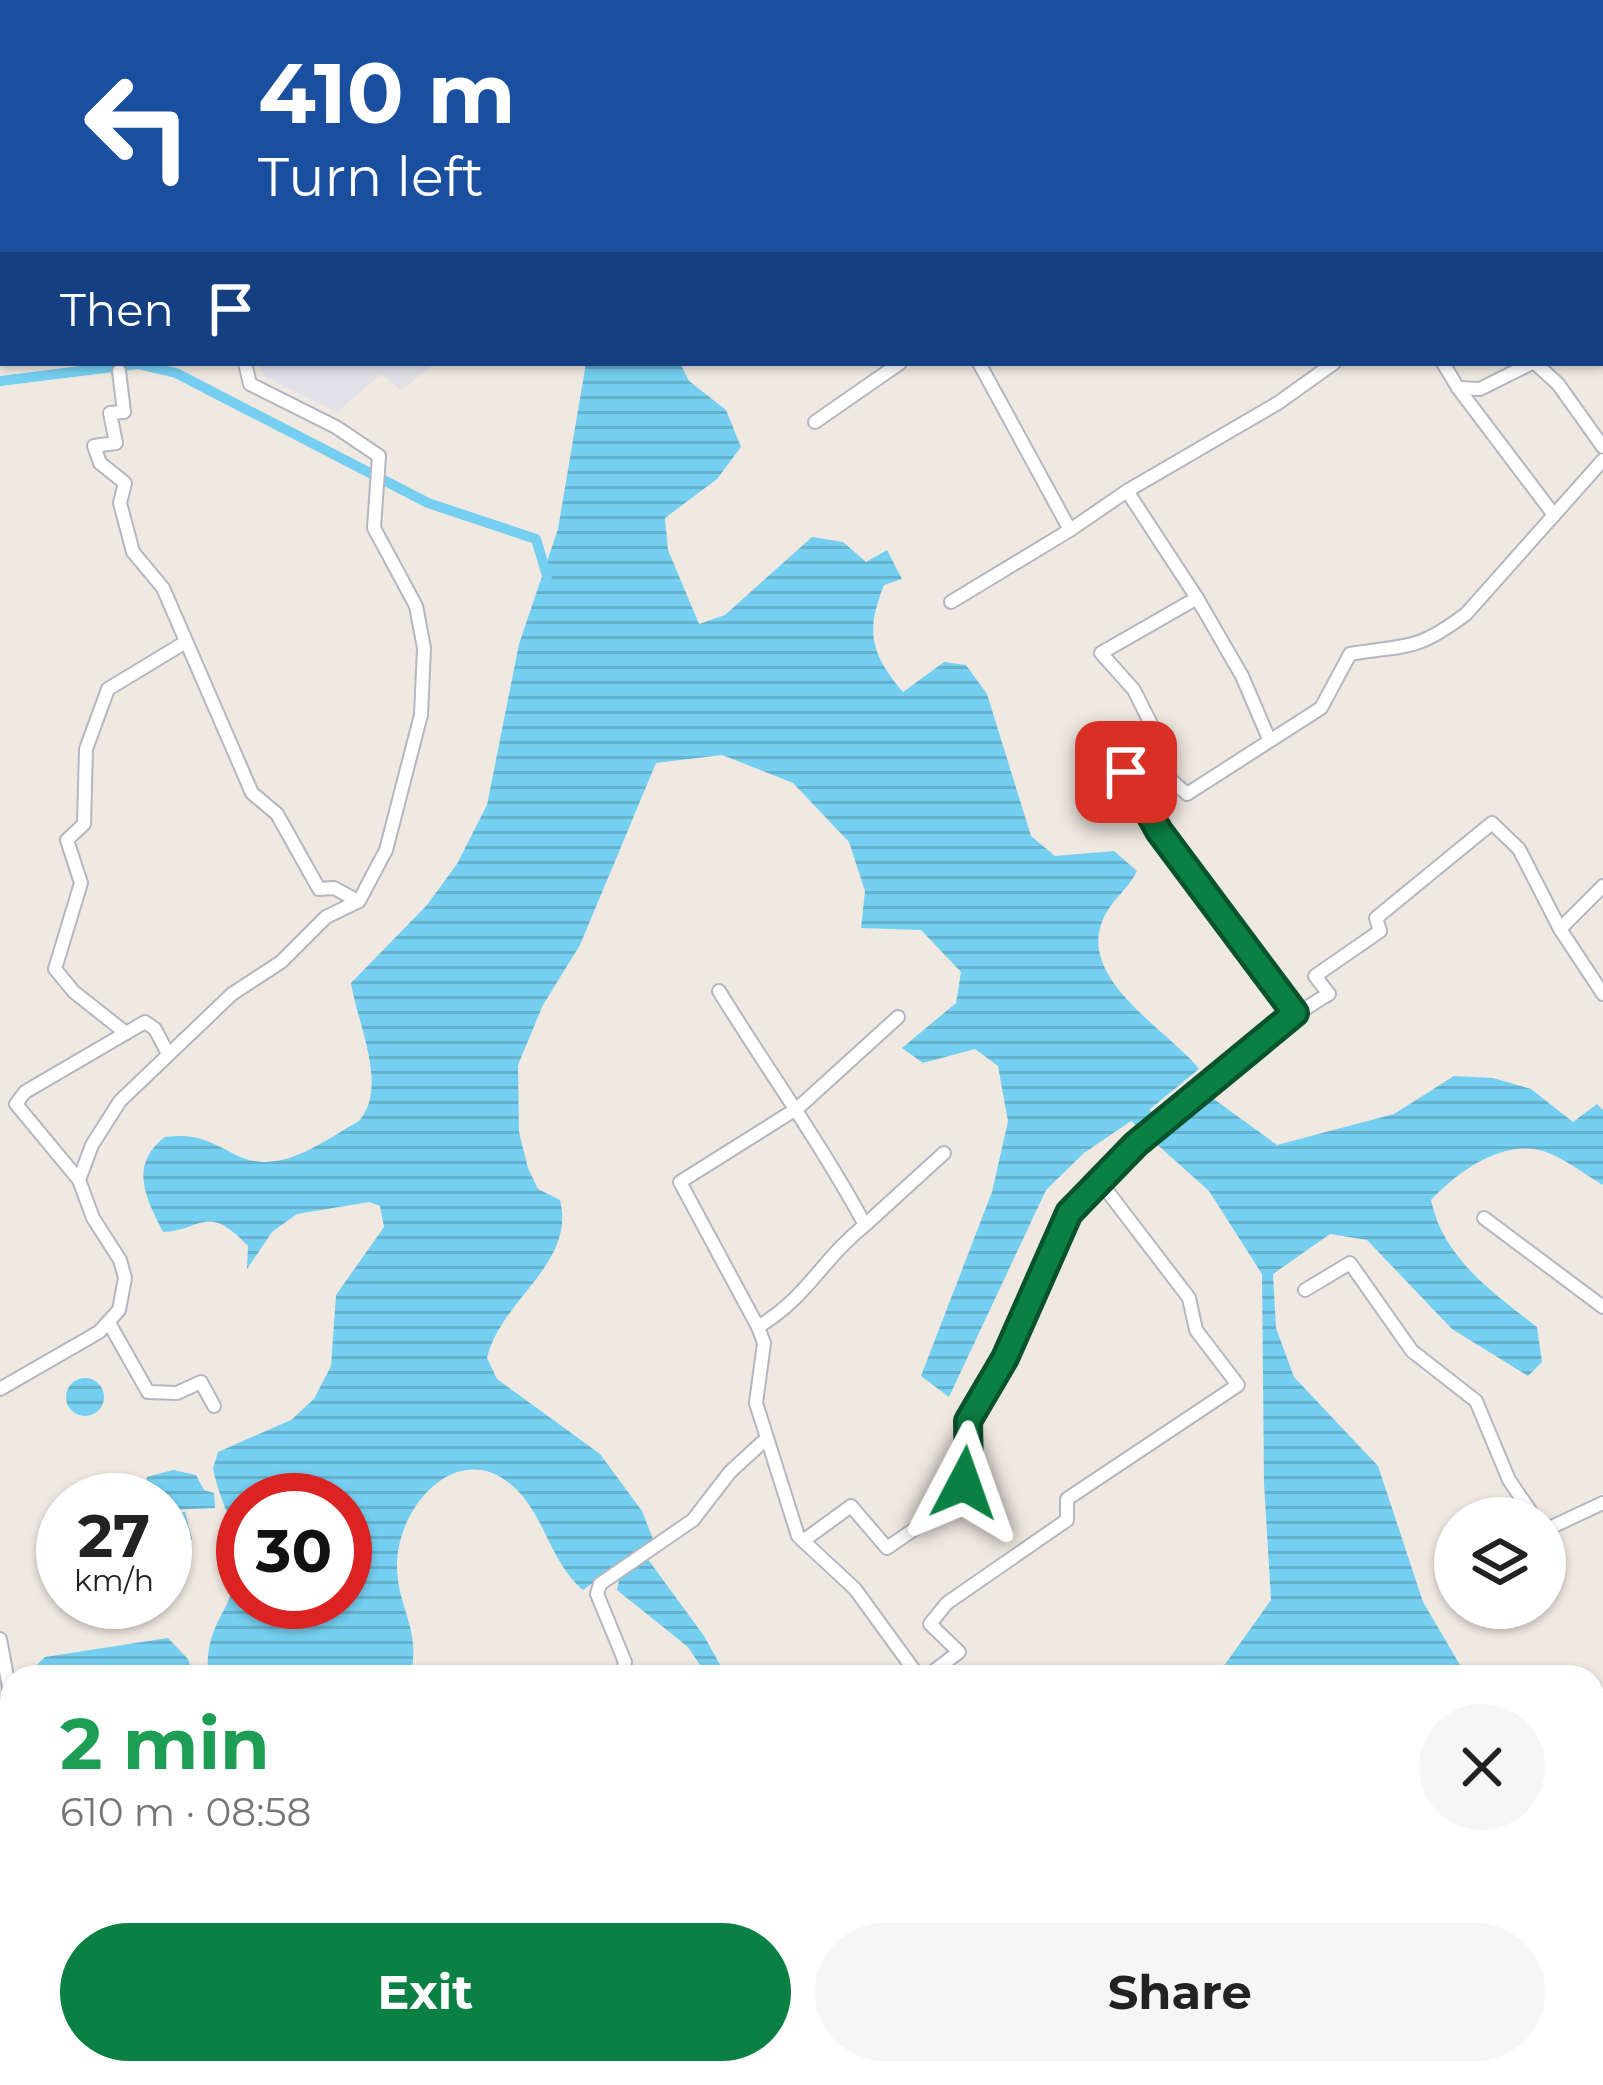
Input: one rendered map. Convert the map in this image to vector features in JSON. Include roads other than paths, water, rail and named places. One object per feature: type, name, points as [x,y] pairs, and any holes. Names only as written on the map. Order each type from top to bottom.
[{"type":"street","points":[[80,1180],[100,1129],[167,1052],[244,984],[296,949],[326,917],[359,902],[386,850],[421,715],[424,648],[416,606],[374,528],[380,456],[336,427],[250,385],[246,366]]},
{"type":"street","points":[[815,422],[896,366]]},
{"type":"street","points":[[981,366],[1070,530]]},
{"type":"street","points":[[951,602],[1127,491],[1279,403],[1330,366]]},
{"type":"street","points":[[1445,366],[1554,515]]},
{"type":"street","points":[[1458,388],[1480,389],[1528,366]]},
{"type":"street","points":[[1537,366],[1558,384],[1603,447]]},
{"type":"street","points":[[118,371],[124,412],[110,413],[116,443],[94,446],[100,463],[123,477],[126,533],[137,560],[163,588],[252,793],[277,814],[319,889],[334,889],[359,902]]},
{"type":"street","points":[[1136,794],[1164,774],[1187,794],[1321,708],[1350,654],[1416,648],[1466,614],[1603,460]]},
{"type":"street","points":[[1127,491],[1242,676],[1269,739]]},
{"type":"street","points":[[1197,598],[1101,653],[1134,690],[1155,732],[1116,750],[1136,794],[1295,1013]]},
{"type":"street","points":[[126,1033],[74,992],[55,969],[81,884],[67,840],[84,824],[86,749],[108,689],[184,643]]},
{"type":"street","points":[[803,1540],[851,1506],[882,1544],[894,1547],[935,1515],[969,1475],[968,1421],[1005,1358],[1069,1213],[1098,1179],[1167,1117],[1295,1013],[1329,994],[1316,976],[1367,943],[1380,931],[1376,918],[1492,823],[1519,849],[1560,928],[1603,994]]},
{"type":"street","points":[[1560,928],[1603,886]]},
{"type":"street","points":[[719,991],[865,1225]]},
{"type":"street","points":[[898,1017],[793,1111],[680,1182],[764,1343],[756,1403],[803,1540],[855,1589],[914,1665]]},
{"type":"street","points":[[16,1104],[25,1092],[145,1022],[155,1028],[167,1052]]},
{"type":"street","points":[[0,1104],[16,1104],[80,1180],[125,1278],[119,1310],[109,1323],[0,1389]]},
{"type":"street","points":[[758,1327],[797,1303],[838,1247],[944,1153]]},
{"type":"street","points":[[940,1665],[959,1652],[930,1624],[947,1603],[1067,1520],[1067,1498],[1238,1384],[1196,1330],[1189,1298],[1098,1179]]},
{"type":"street","points":[[1484,1218],[1603,1307]]},
{"type":"street","points":[[1305,1290],[1350,1263],[1412,1351],[1476,1401],[1521,1497]]},
{"type":"street","points":[[109,1323],[152,1395],[168,1390],[177,1394],[201,1382],[214,1406]]},
{"type":"street","points":[[624,1665],[597,1594],[600,1584],[693,1520],[730,1472],[766,1439]]},
{"type":"street","points":[[1566,1520],[1603,1503]]},
{"type":"water","points":[[585,366],[682,366],[689,381],[726,410],[741,447],[717,479],[665,518],[668,550],[699,624],[725,615],[812,537],[843,542],[866,562],[887,550],[902,579],[884,585],[873,629],[878,654],[892,678],[903,692],[944,662],[966,665],[987,694],[1031,836],[1055,856],[1114,851],[1137,871],[1104,917],[1098,940],[1102,962],[1129,1002],[1199,1069],[1149,1110],[1169,1126],[1211,1097],[1277,1145],[1394,1114],[1454,1076],[1493,1078],[1531,1089],[1573,1122],[1597,1104],[1603,1110],[1603,1185],[1551,1154],[1512,1150],[1481,1160],[1431,1200],[1437,1221],[1458,1256],[1487,1287],[1537,1327],[1542,1362],[1528,1376],[1452,1329],[1367,1240],[1330,1234],[1273,1274],[1276,1328],[1294,1377],[1378,1466],[1434,1629],[1439,1629],[1460,1665],[1225,1665],[1271,1600],[1264,1483],[1262,1274],[1209,1191],[1131,1121],[1084,1153],[1046,1190],[949,1397],[921,1376],[992,1192],[1008,1121],[998,1066],[975,1049],[923,1063],[902,1048],[956,1003],[961,972],[921,930],[861,928],[865,891],[849,842],[793,783],[722,755],[656,763],[580,945],[543,1005],[518,1065],[519,1132],[528,1168],[538,1189],[560,1200],[562,1223],[548,1263],[507,1317],[487,1358],[497,1379],[600,1454],[642,1511],[653,1539],[583,1590],[563,1567],[517,1490],[495,1474],[474,1470],[453,1474],[419,1501],[399,1545],[398,1583],[411,1633],[412,1665],[208,1665],[216,1626],[372,1629],[372,1473],[216,1473],[216,1478],[213,1468],[218,1452],[291,1420],[314,1399],[331,1366],[336,1295],[384,1227],[380,1206],[369,1202],[297,1214],[272,1232],[247,1269],[248,1246],[223,1225],[205,1222],[163,1232],[146,1194],[147,1159],[165,1137],[185,1136],[252,1161],[269,1162],[300,1154],[359,1121],[368,1107],[371,1073],[351,983],[427,905],[457,864],[487,805],[519,644],[558,529]]},
{"type":"water","points":[[85,1378],[98,1384],[104,1397],[98,1410],[85,1416],[72,1410],[66,1397],[72,1384]]},
{"type":"water","points":[[192,1474],[204,1490],[214,1493],[215,1508],[192,1509]]},
{"type":"water","points":[[647,1558],[720,1665],[700,1665],[688,1647],[617,1590],[620,1575]]},
{"type":"water","points":[[168,1638],[190,1665],[37,1665],[45,1657]]},
{"type":"waterway","points":[[0,381],[122,366]]},
{"type":"waterway","points":[[146,366],[176,373],[428,503],[536,539],[547,576]]}]
